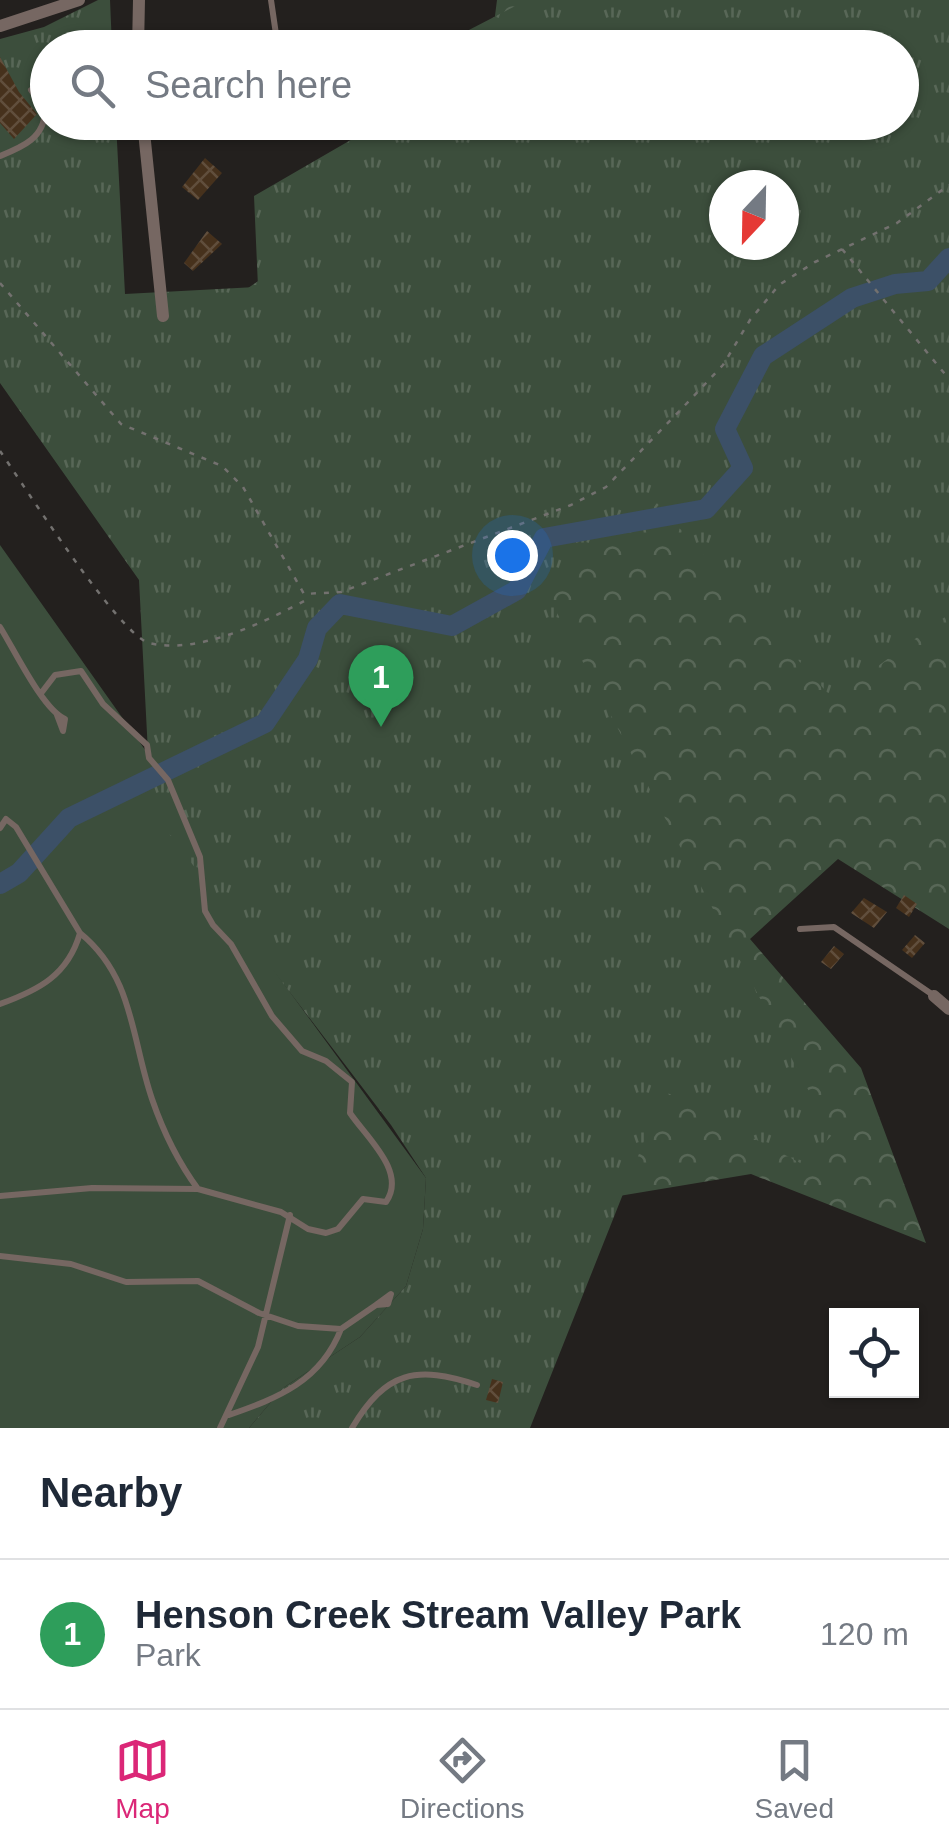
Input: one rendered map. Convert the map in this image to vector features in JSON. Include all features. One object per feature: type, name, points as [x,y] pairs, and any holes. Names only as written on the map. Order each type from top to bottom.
[{"type":"street","points":[[0,26],[79,0]]},
{"type":"street","points":[[138,0],[138,30]]},
{"type":"street","points":[[145,140],[163,316]]},
{"type":"street","points":[[934,996],[949,1009]]},
{"type":"lane","points":[[271,0],[275,30]]},
{"type":"lane","points":[[0,156],[32,140]]},
{"type":"lane","points":[[0,627],[57,716]]},
{"type":"lane","points":[[0,1196],[92,1188],[198,1189],[290,1216],[314,1231],[332,1232],[364,1199],[386,1202],[393,1178],[350,1113],[352,1082],[292,1040],[255,991],[232,944],[205,911],[200,857],[168,780],[149,758],[147,745],[103,704],[81,671],[55,675],[42,692]]},
{"type":"lane","points":[[0,828],[6,819],[16,827],[46,882],[80,933],[99,948],[128,997],[151,1098],[177,1158],[198,1189]]},
{"type":"lane","points":[[800,929],[834,928],[934,996]]},
{"type":"lane","points":[[0,1004],[43,986],[61,972],[80,933]]},
{"type":"lane","points":[[220,1428],[267,1316],[290,1216]]},
{"type":"lane","points":[[0,1256],[71,1264],[126,1282],[198,1281],[292,1326],[341,1329]]},
{"type":"lane","points":[[228,1416],[298,1387],[329,1354],[341,1329],[376,1304]]},
{"type":"lane","points":[[352,1428],[375,1396],[406,1376],[448,1376],[476,1385]]},
{"type":"path","points":[[0,451],[108,604],[144,642],[180,647],[283,612],[310,598],[341,592],[571,505],[606,487],[723,365],[750,320],[779,285],[841,248],[898,223],[949,185]]},
{"type":"path","points":[[841,248],[864,281],[949,379]]},
{"type":"path","points":[[0,284],[121,424],[222,466],[244,487],[296,581],[310,598]]},
{"type":"green space","points":[[98,0],[110,0],[111,30],[33,30]]},
{"type":"green space","points":[[497,0],[949,0],[949,929],[838,859],[750,939],[861,1068],[926,1243],[751,1174],[595,1200],[178,337],[460,140],[919,140],[919,30],[493,30]]},
{"type":"green space","points":[[527,0],[949,0],[949,614],[833,699],[655,501],[546,592],[832,1135],[804,1165],[664,1091],[530,1428],[249,1428],[283,1388],[360,1337],[406,1286],[423,1229],[426,1178],[391,1125],[151,810],[139,580],[0,383],[0,39],[30,31],[30,140],[117,140],[125,294],[258,287],[254,196],[351,140],[919,140],[919,30],[469,30]]},
{"type":"green space","points":[[0,545],[148,754],[224,902],[426,1178],[423,1229],[406,1286],[360,1337],[283,1388],[249,1428],[0,1428]]},
{"type":"building","points":[[0,57],[30,105],[30,122],[14,139],[0,123]]},
{"type":"building","points":[[205,158],[222,173],[198,200],[182,187]]},
{"type":"building","points":[[207,231],[222,244],[193,271],[184,263]]},
{"type":"building","points":[[904,895],[917,904],[909,917],[896,908]]},
{"type":"building","points":[[864,898],[887,912],[874,928],[851,913]]},
{"type":"building","points":[[915,935],[925,943],[912,958],[902,950]]},
{"type":"building","points":[[834,946],[844,954],[831,969],[821,962]]},
{"type":"building","points":[[492,1379],[503,1382],[498,1403],[486,1400]]},
{"type":"waterway","points":[[0,884],[19,873],[69,818],[265,723],[308,659],[317,628],[340,604],[452,626],[517,590],[544,538],[706,509],[743,468],[725,429],[763,356],[852,298],[895,284],[928,281],[949,258]]},
{"type":"place","name":"Henson Creek Stream Valley Park","points":[[381,727]]}]
